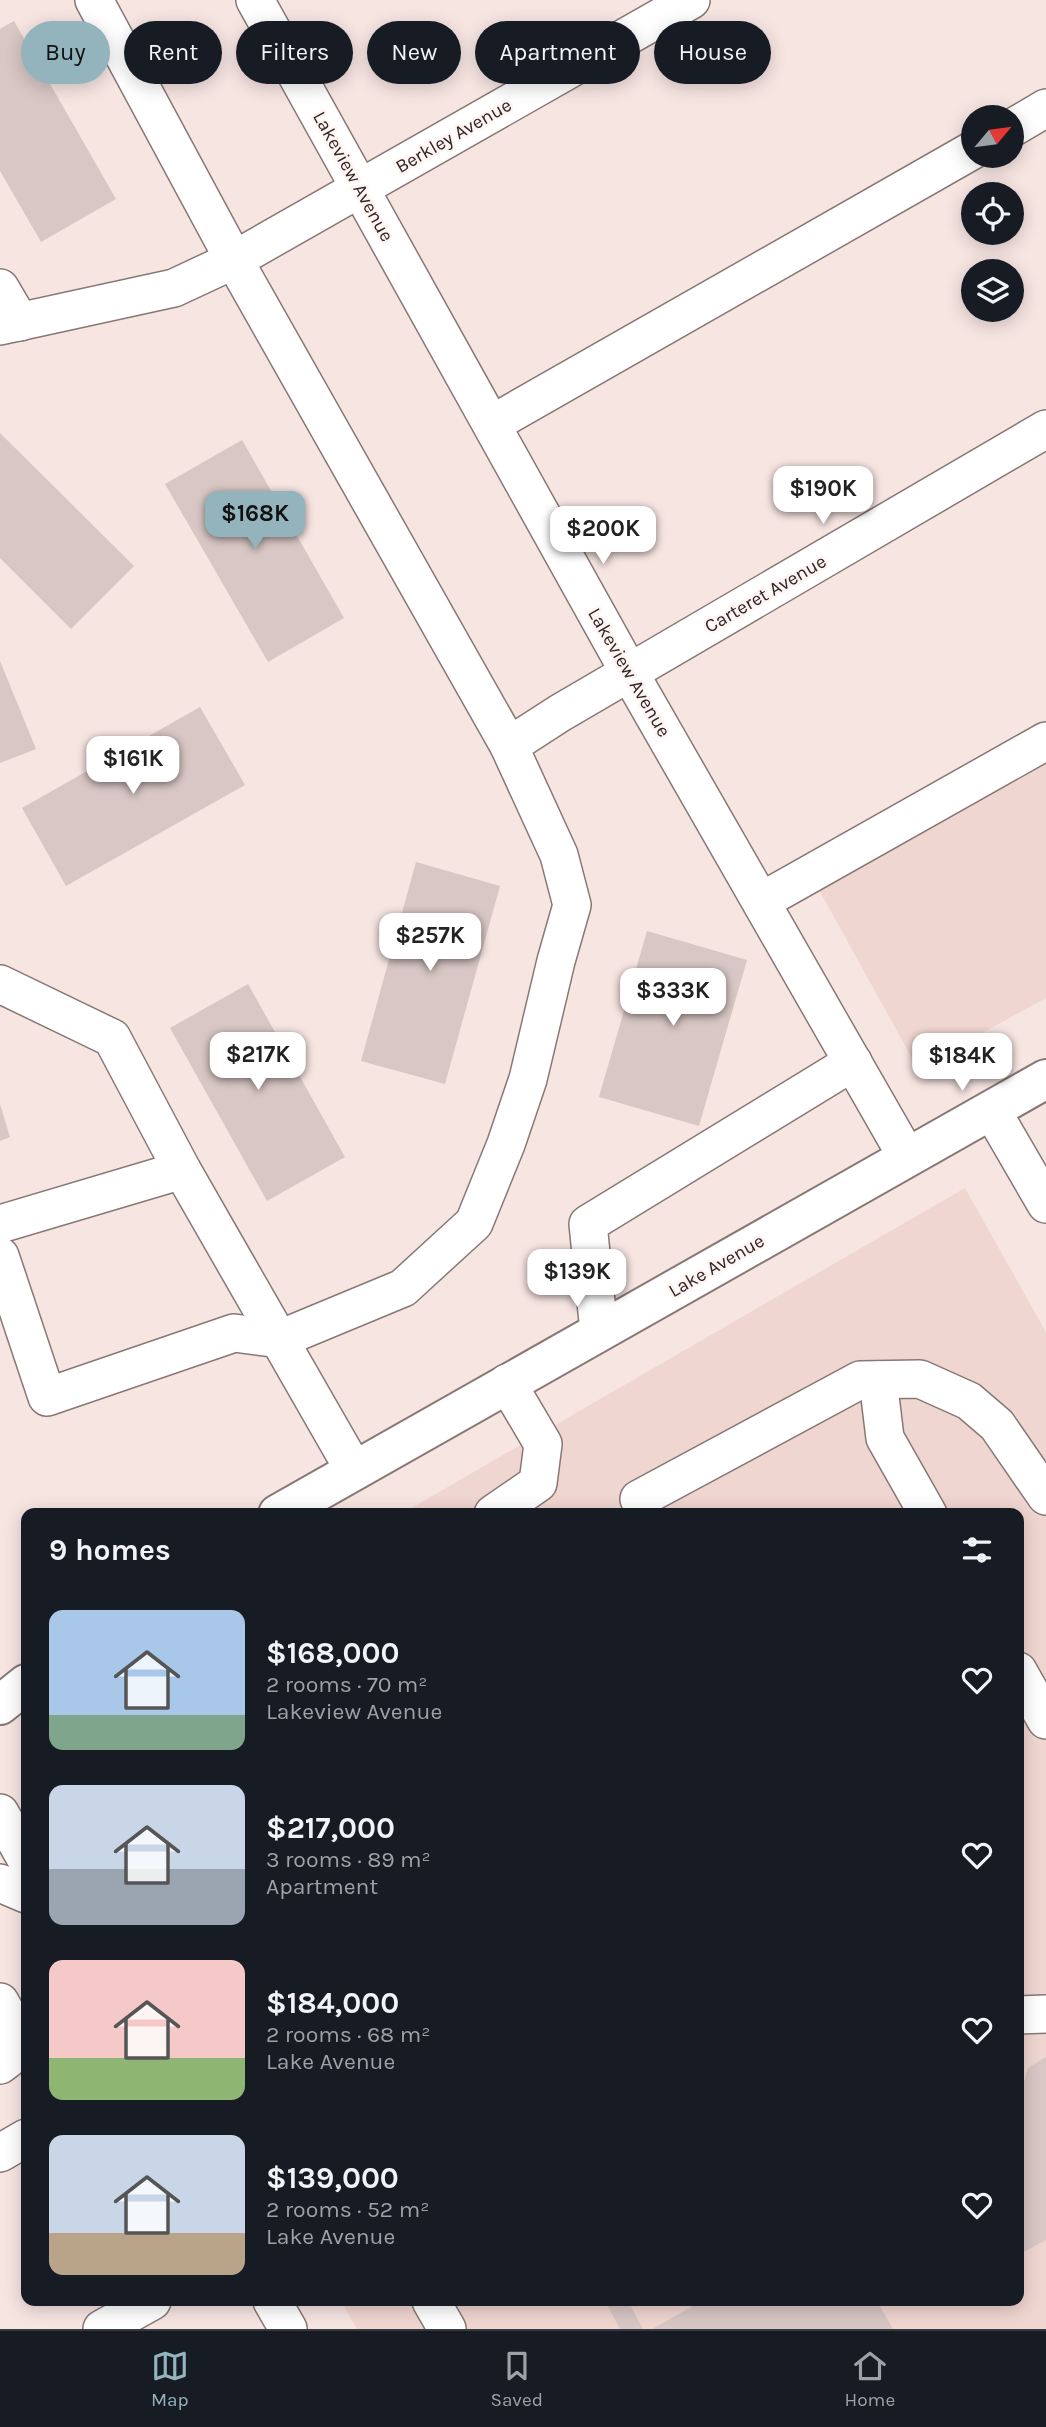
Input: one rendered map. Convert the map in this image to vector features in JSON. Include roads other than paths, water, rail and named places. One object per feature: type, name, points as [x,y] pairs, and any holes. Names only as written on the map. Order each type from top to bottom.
[{"type":"main road","name":"Lake Avenue","points":[[288,1508],[1046,1079]]},
{"type":"main road","points":[[0,1705],[21,1688]]},
{"type":"street","points":[[0,1256],[47,1397],[234,1333],[280,1339],[403,1288],[474,1223],[506,1144],[528,1079],[572,905],[559,855],[509,746],[234,260],[94,0]]},
{"type":"street","name":"Lakeview Avenue","points":[[256,0],[629,672],[907,1157]]},
{"type":"street","name":"Berkley Avenue","points":[[10,324],[174,288],[234,260],[691,0]]},
{"type":"street","points":[[1024,121],[1046,108]]},
{"type":"street","points":[[492,424],[961,157]]},
{"type":"street","points":[[0,288],[10,324]]},
{"type":"street","name":"Carteret Avenue","points":[[509,746],[629,672],[1046,429]]},
{"type":"street","points":[[762,901],[1046,741]]},
{"type":"street","points":[[0,984],[112,1038],[182,1170],[354,1470]]},
{"type":"street","points":[[599,1331],[588,1224],[853,1062]]},
{"type":"street","points":[[992,1111],[1046,1204]]},
{"type":"street","points":[[0,1224],[182,1170]]},
{"type":"street","points":[[639,1499],[860,1380],[920,1379],[969,1401],[998,1425],[1046,1496]]},
{"type":"street","points":[[878,1380],[885,1438],[925,1508]]},
{"type":"street","points":[[502,1508],[538,1483],[543,1444],[508,1383]]},
{"type":"street","points":[[1024,1682],[1046,1720]]},
{"type":"street","points":[[0,1813],[21,1850]]},
{"type":"street","points":[[0,1883],[21,1892]]},
{"type":"street","points":[[0,2002],[18,2043],[9,2059],[0,2065]]},
{"type":"street","points":[[1024,2015],[1046,2014]]},
{"type":"street","points":[[0,2152],[21,2141]]},
{"type":"street","points":[[102,2329],[143,2306]]},
{"type":"street","points":[[275,2306],[288,2329]]},
{"type":"street","points":[[434,2306],[447,2329]]}]
